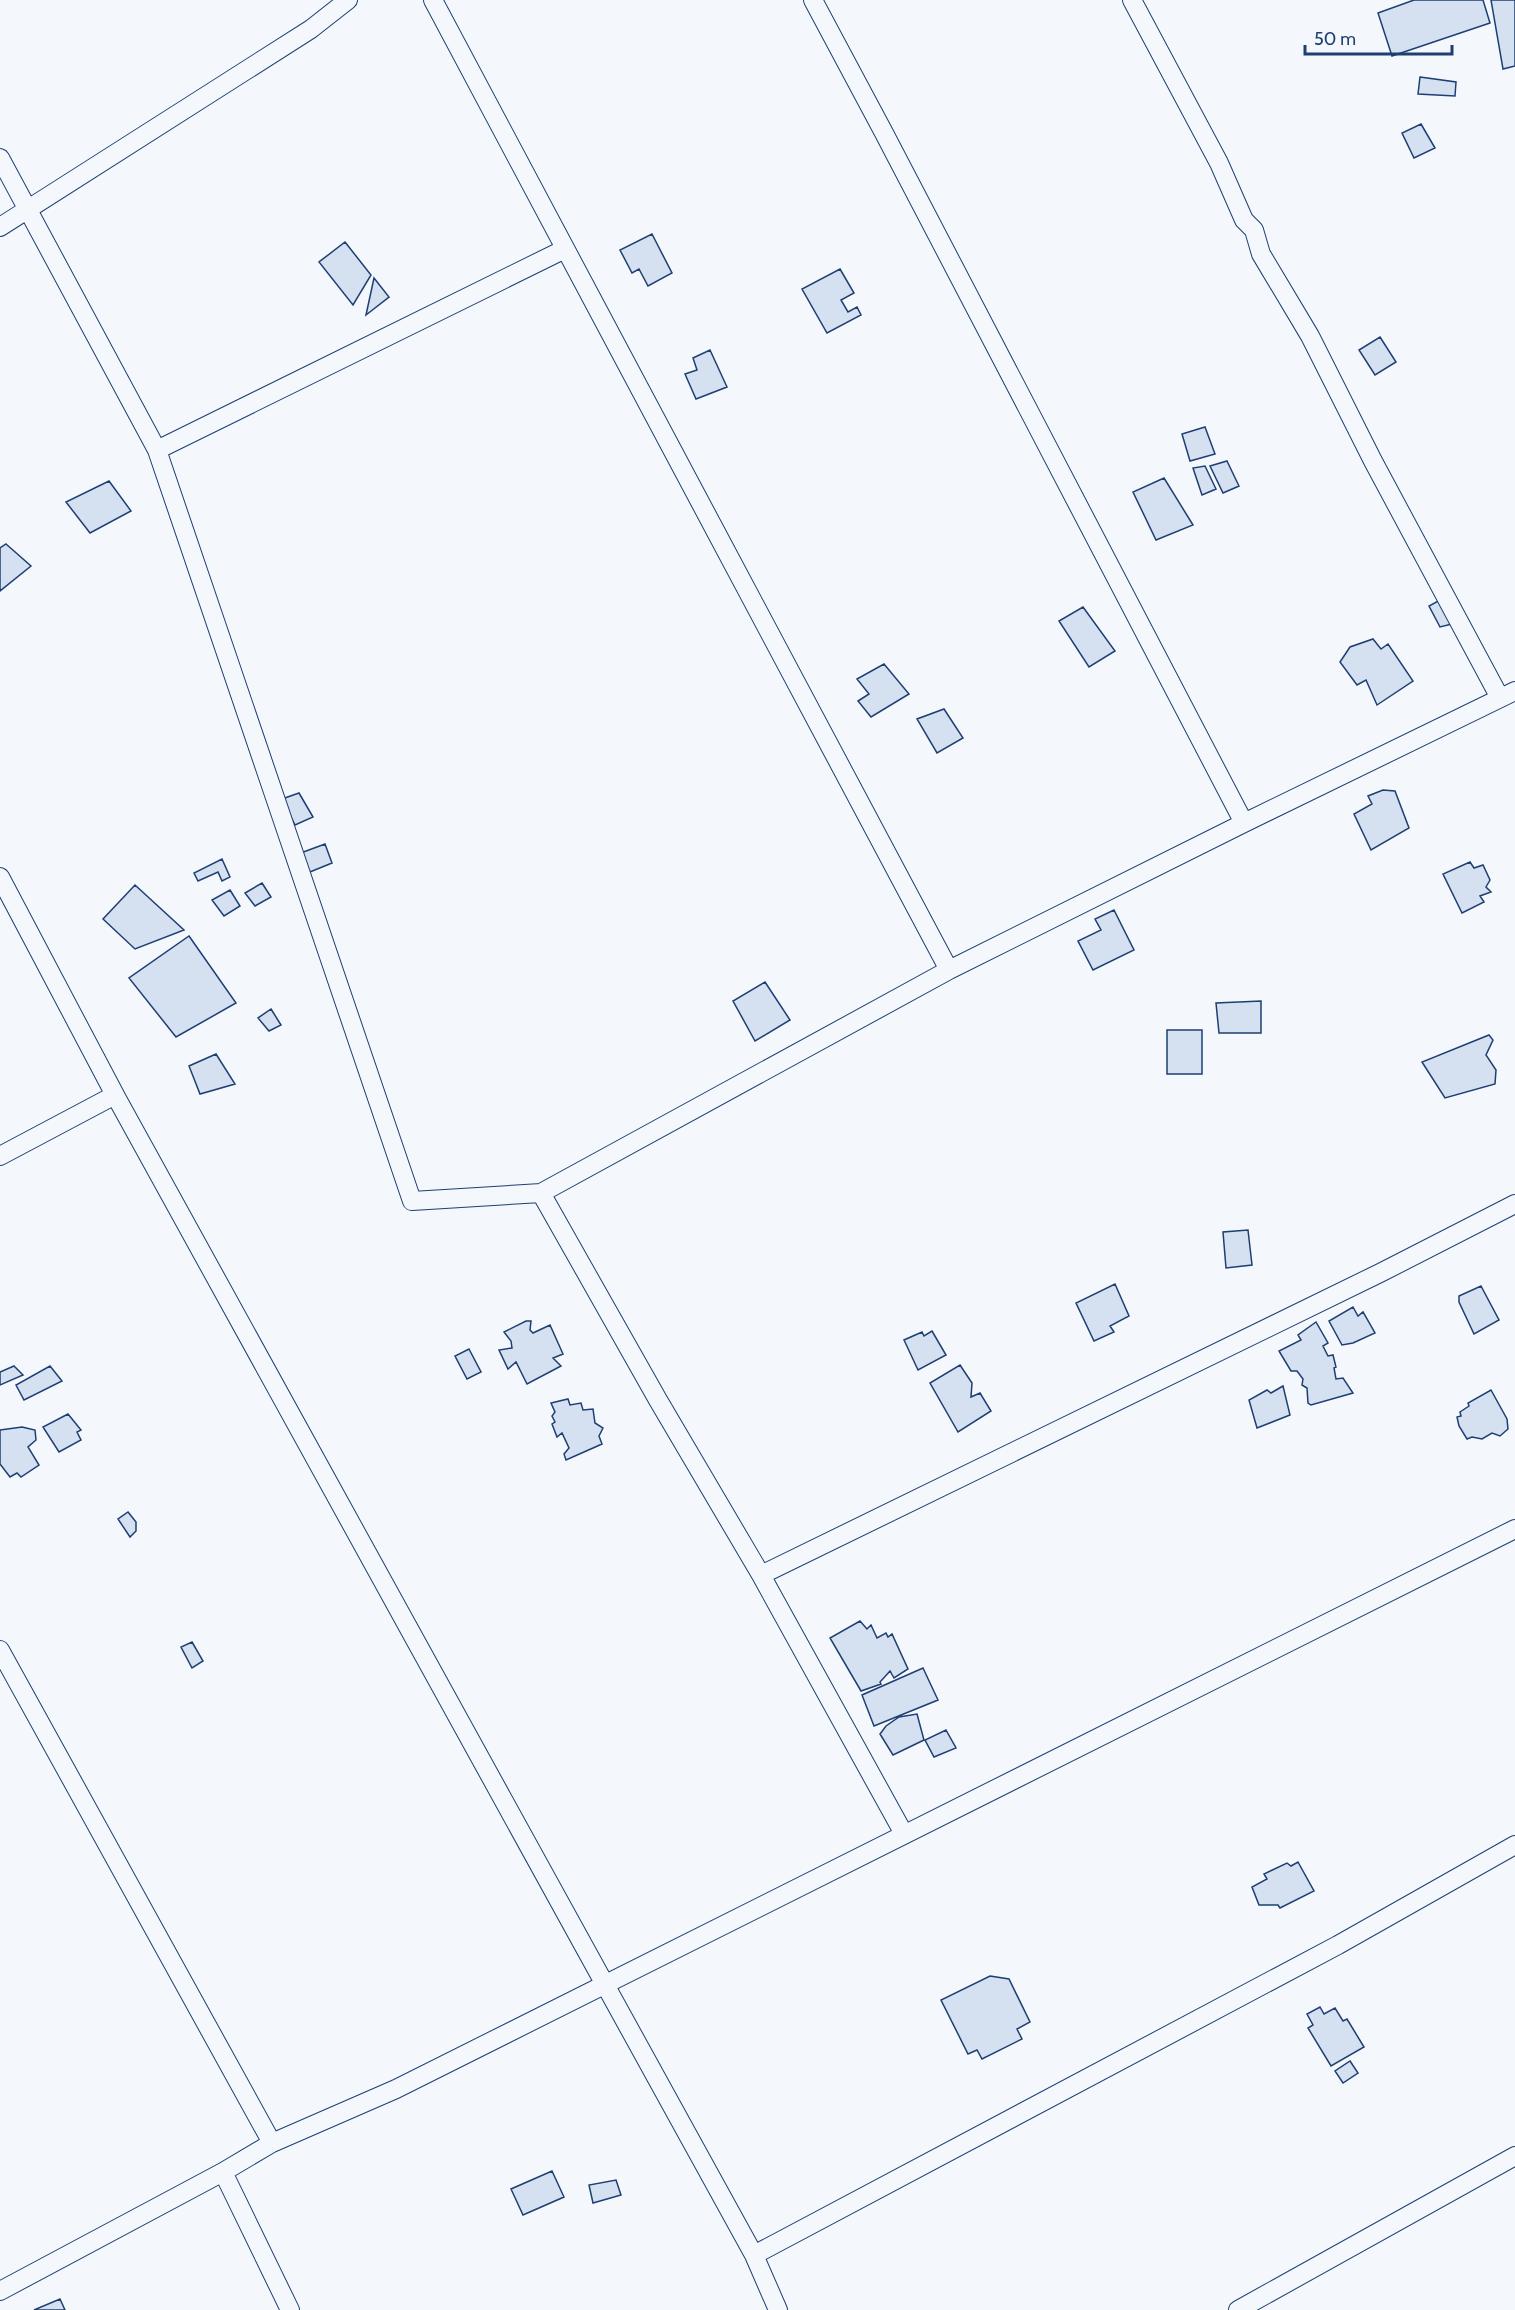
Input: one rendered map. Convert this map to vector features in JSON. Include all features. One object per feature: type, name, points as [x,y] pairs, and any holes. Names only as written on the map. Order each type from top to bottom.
[{"type":"street","points":[[0,227],[310,29],[348,0]]},
{"type":"street","points":[[433,0],[949,970]]},
{"type":"street","points":[[813,0],[1244,823]]},
{"type":"street","points":[[0,158],[157,450],[412,1201],[541,1193],[949,970],[1508,694],[1373,461],[1310,336],[1261,254],[1254,230],[1244,220],[1219,163],[1132,0]]},
{"type":"street","points":[[157,450],[566,249]]},
{"type":"street","points":[[0,877],[115,1095],[754,2255],[778,2310]]},
{"type":"street","points":[[0,1156],[115,1095]]},
{"type":"street","points":[[541,1193],[760,1575],[904,1834]]},
{"type":"street","points":[[760,1575],[1369,1278],[1515,1204]]},
{"type":"street","points":[[0,2291],[223,2172],[272,2143],[396,2089],[1515,1529]]},
{"type":"street","points":[[0,1650],[272,2143]]},
{"type":"street","points":[[754,2255],[1338,1945],[1515,1845]]},
{"type":"street","points":[[1238,2310],[1515,2156]]},
{"type":"street","points":[[223,2172],[290,2310]]},
{"type":"building","points":[[1414,0],[1483,0],[1490,23],[1392,56],[1378,13]]},
{"type":"building","points":[[1491,0],[1515,0],[1515,66],[1503,69]]},
{"type":"building","points":[[1420,77],[1456,82],[1455,96],[1418,94]]},
{"type":"building","points":[[1421,124],[1435,148],[1414,158],[1402,133]]},
{"type":"building","points":[[652,234],[672,273],[648,286],[639,269],[632,273],[620,250]]},
{"type":"building","points":[[345,242],[371,275],[353,305],[319,262]]},
{"type":"building","points":[[840,269],[854,293],[841,300],[848,312],[857,307],[861,315],[827,333],[802,289]]},
{"type":"building","points":[[374,278],[389,297],[366,315]]},
{"type":"building","points":[[1380,337],[1396,362],[1375,375],[1359,350]]},
{"type":"building","points":[[710,350],[727,387],[696,399],[685,374],[697,370],[693,358]]},
{"type":"building","points":[[1205,427],[1215,454],[1190,461],[1182,434]]},
{"type":"building","points":[[1227,461],[1239,486],[1223,493],[1210,466]]},
{"type":"building","points":[[1205,466],[1216,489],[1202,495],[1193,468]]},
{"type":"building","points":[[1164,478],[1193,525],[1156,540],[1133,492]]},
{"type":"building","points":[[109,481],[131,511],[90,533],[66,502]]},
{"type":"building","points":[[6,544],[31,566],[0,591],[0,548]]},
{"type":"building","points":[[1440,600],[1452,624],[1440,627],[1429,606]]},
{"type":"building","points":[[1083,607],[1115,651],[1089,667],[1059,621]]},
{"type":"building","points":[[1373,639],[1381,649],[1388,644],[1413,681],[1377,705],[1366,680],[1357,685],[1340,662],[1350,647]]},
{"type":"building","points":[[884,664],[909,694],[871,717],[858,701],[869,694],[857,679]]},
{"type":"building","points":[[944,709],[963,738],[937,753],[917,719]]},
{"type":"building","points":[[1383,790],[1395,791],[1409,828],[1371,850],[1354,814],[1372,804],[1368,796]]},
{"type":"building","points":[[299,793],[313,817],[295,825],[282,799]]},
{"type":"building","points":[[325,844],[332,863],[305,874],[298,854]]},
{"type":"building","points":[[222,859],[230,877],[222,881],[218,872],[198,881],[194,873]]},
{"type":"building","points":[[1470,862],[1474,868],[1483,865],[1490,880],[1486,887],[1491,892],[1480,896],[1484,902],[1462,913],[1443,874]]},
{"type":"building","points":[[262,883],[271,897],[255,906],[245,893]]},
{"type":"building","points":[[135,885],[184,930],[135,949],[103,919]]},
{"type":"building","points":[[230,890],[240,906],[224,916],[212,900]]},
{"type":"building","points":[[1114,910],[1134,950],[1093,970],[1078,941],[1101,930],[1095,919]]},
{"type":"building","points":[[189,936],[236,1003],[176,1037],[129,978]]},
{"type":"building","points":[[765,982],[790,1020],[755,1041],[733,1001]]},
{"type":"building","points":[[1261,1001],[1261,1033],[1219,1033],[1216,1003]]},
{"type":"building","points":[[271,1009],[281,1025],[269,1031],[258,1018]]},
{"type":"building","points":[[1167,1030],[1202,1030],[1202,1074],[1167,1074]]},
{"type":"building","points":[[1489,1035],[1493,1040],[1486,1055],[1496,1070],[1495,1084],[1445,1098],[1422,1062]]},
{"type":"building","points":[[216,1054],[235,1084],[200,1094],[189,1066]]},
{"type":"building","points":[[1248,1230],[1252,1265],[1226,1268],[1223,1232]]},
{"type":"building","points":[[1115,1284],[1129,1316],[1110,1326],[1114,1332],[1094,1341],[1076,1303]]},
{"type":"building","points":[[1481,1286],[1499,1320],[1474,1334],[1459,1302],[1459,1296]]},
{"type":"building","points":[[1353,1307],[1358,1316],[1363,1312],[1375,1333],[1353,1343],[1342,1345],[1329,1321]]},
{"type":"building","points":[[526,1321],[531,1321],[530,1330],[533,1333],[550,1325],[563,1354],[553,1358],[561,1366],[527,1384],[516,1362],[508,1369],[499,1350],[512,1348],[511,1341],[504,1332]]},
{"type":"building","points":[[1316,1322],[1328,1343],[1323,1346],[1328,1356],[1333,1355],[1336,1379],[1343,1378],[1353,1393],[1311,1405],[1308,1403],[1307,1388],[1302,1385],[1303,1379],[1297,1371],[1291,1371],[1279,1351],[1301,1340],[1298,1335]]},
{"type":"building","points":[[932,1331],[946,1355],[918,1370],[904,1340],[922,1332],[924,1336]]},
{"type":"building","points":[[469,1349],[481,1372],[467,1379],[455,1356]]},
{"type":"building","points":[[960,1365],[972,1383],[971,1397],[980,1393],[991,1411],[958,1432],[930,1383]]},
{"type":"building","points":[[14,1366],[23,1375],[0,1385],[0,1372]]},
{"type":"building","points":[[50,1366],[62,1381],[24,1400],[16,1385]]},
{"type":"building","points":[[1283,1386],[1290,1415],[1257,1428],[1249,1400],[1267,1390],[1271,1393]]},
{"type":"building","points":[[1491,1390],[1507,1419],[1508,1429],[1500,1436],[1492,1433],[1482,1439],[1472,1437],[1467,1439],[1459,1426],[1457,1417],[1461,1416],[1460,1412],[1469,1406],[1468,1403]]},
{"type":"building","points":[[568,1399],[570,1405],[581,1403],[583,1410],[593,1409],[595,1423],[603,1428],[599,1436],[602,1444],[566,1460],[564,1454],[569,1448],[562,1433],[557,1437],[552,1424],[555,1422],[552,1416],[555,1412],[551,1403]]},
{"type":"building","points":[[68,1414],[81,1430],[77,1432],[81,1440],[59,1452],[43,1427]]},
{"type":"building","points":[[22,1427],[35,1430],[36,1440],[28,1447],[39,1465],[21,1477],[17,1473],[10,1477],[0,1464],[0,1430]]},
{"type":"building","points":[[128,1512],[136,1522],[136,1531],[130,1537],[118,1519]]},
{"type":"building","points":[[860,1621],[867,1629],[871,1625],[877,1638],[886,1633],[888,1637],[892,1634],[908,1669],[894,1678],[890,1671],[880,1682],[881,1684],[861,1691],[830,1638]]},
{"type":"building","points":[[192,1642],[203,1661],[192,1668],[181,1647]]},
{"type":"building","points":[[923,1668],[938,1700],[874,1726],[862,1695]]},
{"type":"building","points":[[917,1714],[924,1740],[893,1755],[880,1734],[886,1726],[899,1717]]},
{"type":"building","points":[[946,1730],[956,1748],[934,1757],[925,1740]]},
{"type":"building","points":[[1298,1862],[1314,1891],[1280,1908],[1278,1905],[1259,1905],[1252,1887],[1267,1879],[1264,1874],[1287,1863],[1291,1866]]},
{"type":"building","points":[[990,1976],[1009,1979],[1030,2022],[1017,2029],[1022,2039],[982,2059],[977,2050],[968,2054],[941,2000]]},
{"type":"building","points":[[1320,2007],[1324,2014],[1335,2008],[1343,2021],[1347,2019],[1364,2047],[1331,2066],[1308,2028],[1313,2025],[1307,2014]]},
{"type":"building","points":[[1350,2061],[1358,2073],[1343,2083],[1335,2071]]},
{"type":"building","points":[[552,2171],[564,2197],[523,2215],[511,2189]]},
{"type":"building","points":[[616,2180],[621,2195],[593,2203],[589,2185]]},
{"type":"building","points":[[60,2299],[65,2310],[34,2310]]}]
